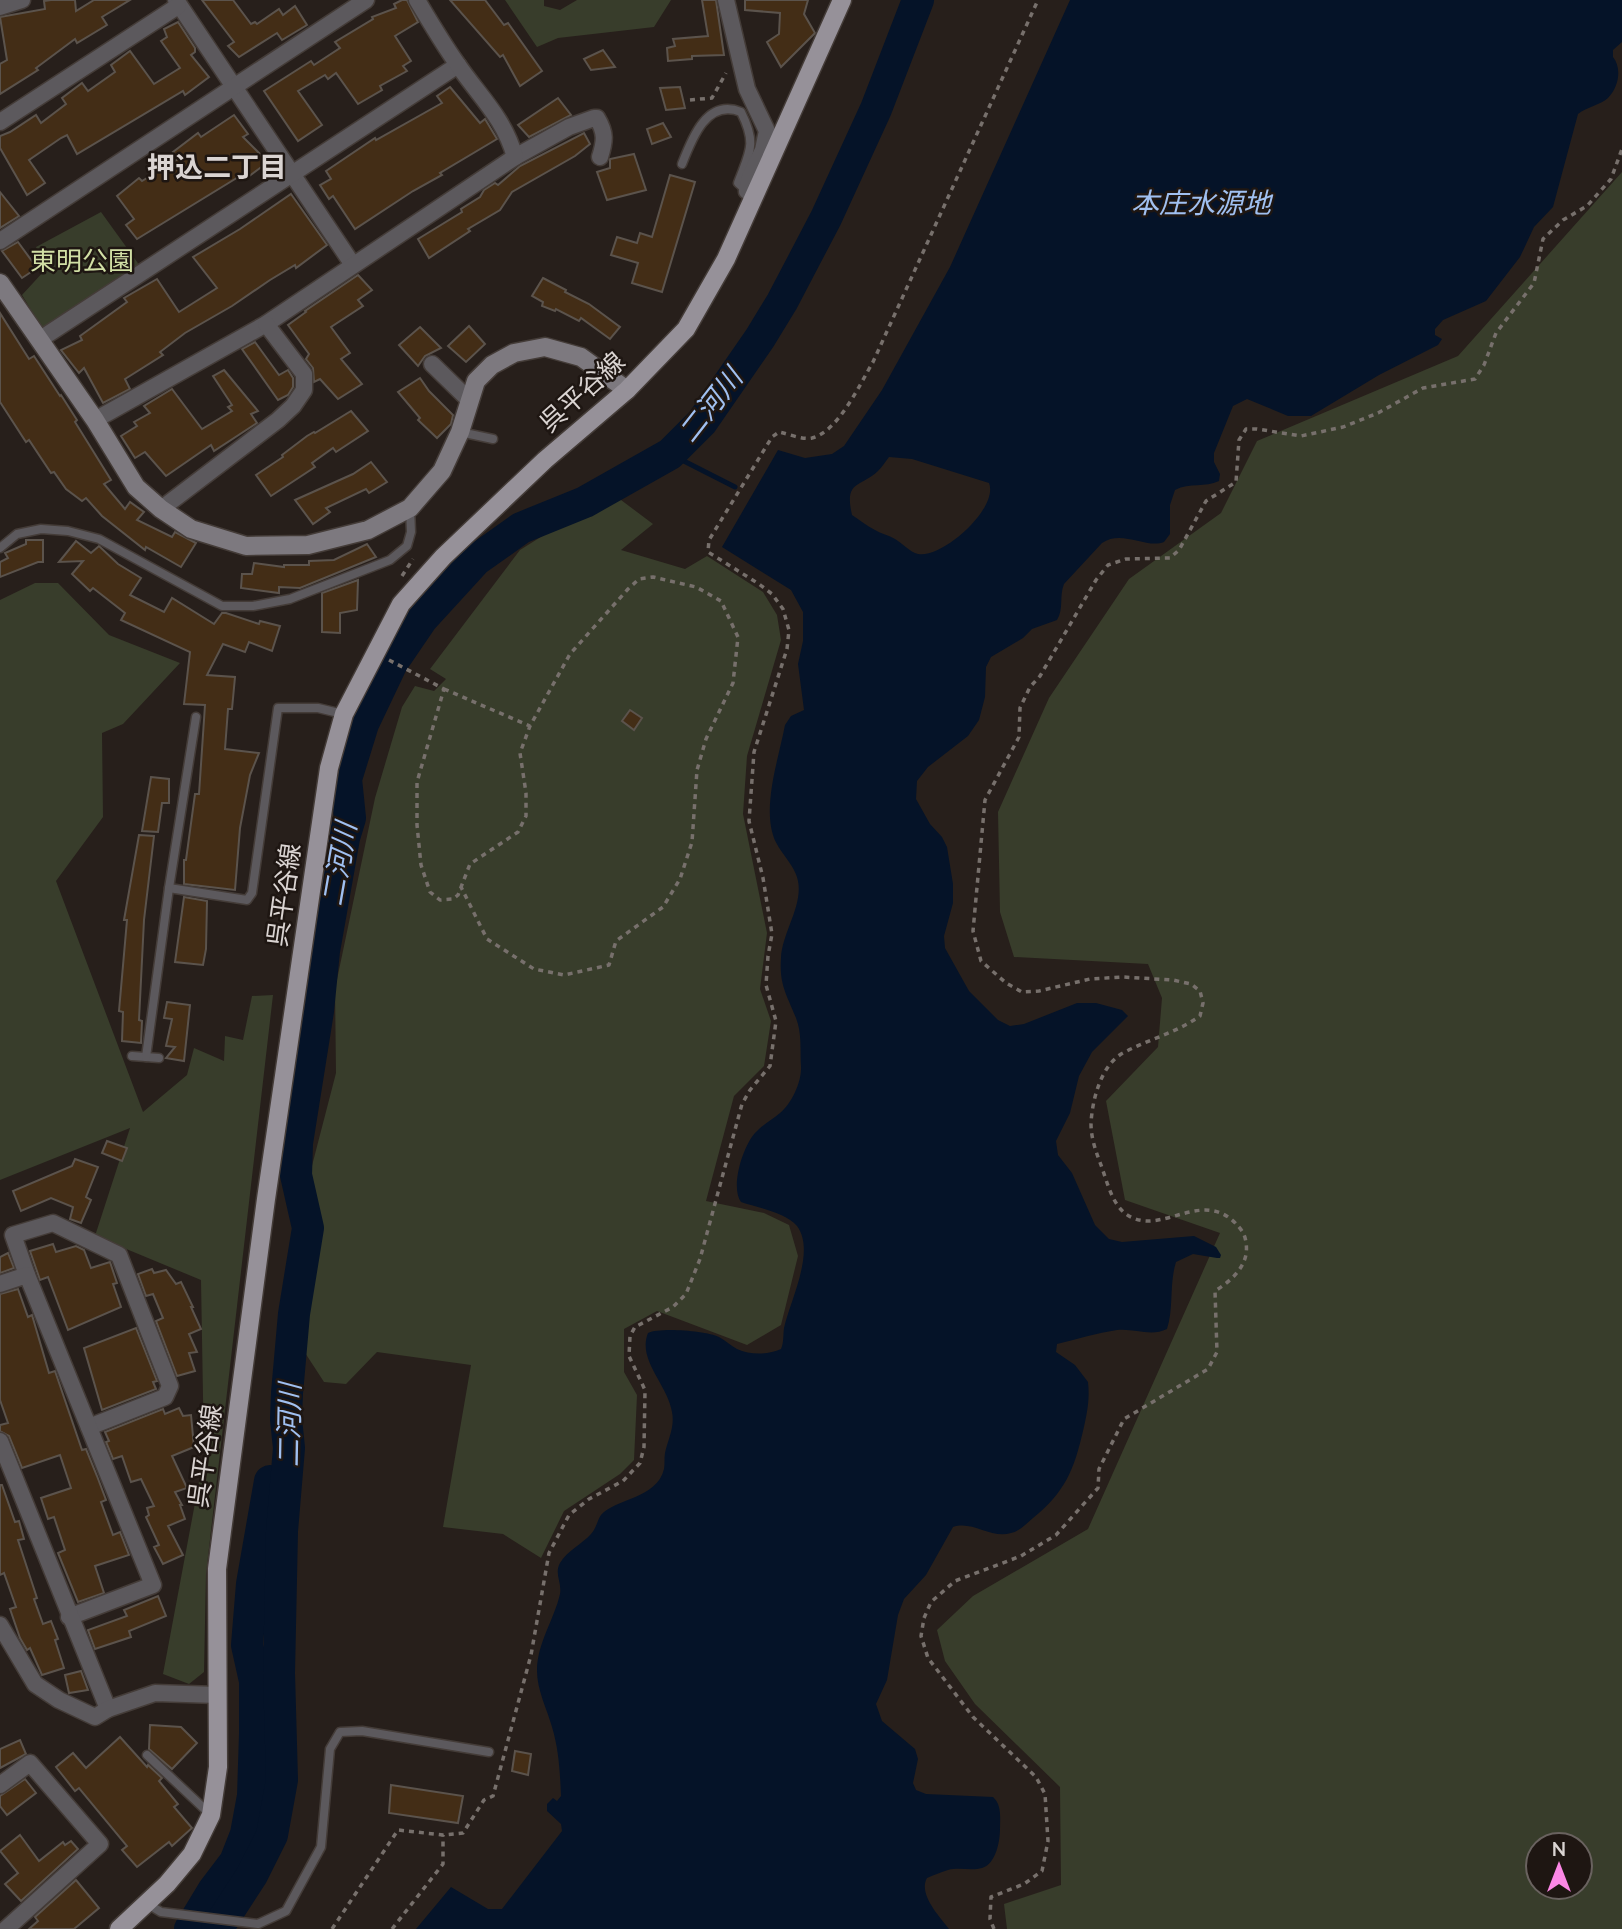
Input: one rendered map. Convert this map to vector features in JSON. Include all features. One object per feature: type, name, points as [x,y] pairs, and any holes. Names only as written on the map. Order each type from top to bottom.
[{"type":"main road","name":"呉平谷線","points":[[119,1929],[154,1908],[167,1884],[192,1854],[211,1815],[218,1767],[217,1569],[266,1199],[327,782],[344,714],[401,604],[443,557],[536,468],[627,390],[686,329],[726,259],[751,193],[842,0]]},
{"type":"street","points":[[0,7],[22,0]]},
{"type":"street","points":[[0,242],[366,0]]},
{"type":"street","points":[[416,0],[458,65],[498,116],[509,136],[515,157]]},
{"type":"street","points":[[726,0],[747,89],[766,131],[763,150],[750,177],[751,193]]},
{"type":"street","points":[[0,122],[177,3],[353,265]]},
{"type":"street","points":[[39,340],[458,65]]},
{"type":"street","points":[[94,420],[266,324],[515,157],[569,127],[597,118],[605,139],[600,157]]},
{"type":"street","points":[[0,283],[94,420],[136,487],[191,529],[246,546],[307,545],[368,530],[410,508],[442,471],[460,432],[476,381],[492,365],[514,353],[545,347],[581,357],[627,390]]},
{"type":"street","points":[[162,509],[278,420],[293,406],[303,390],[303,374],[266,324]]},
{"type":"street","points":[[432,364],[469,400]]},
{"type":"street","points":[[69,1617],[153,1584],[27,1275],[13,1235],[53,1223],[119,1255],[170,1386],[165,1396],[89,1427]]},
{"type":"street","points":[[0,1284],[27,1275]]},
{"type":"street","points":[[0,1441],[107,1709]]},
{"type":"street","points":[[0,1625],[35,1684],[59,1700],[95,1717],[107,1709],[155,1693],[217,1695]]},
{"type":"street","points":[[0,1785],[30,1763],[100,1844],[6,1929]]},
{"type":"lane","points":[[682,164],[694,134],[709,116],[721,108],[741,112],[751,130],[751,149],[738,183],[751,193]]},
{"type":"lane","points":[[460,432],[493,439]]},
{"type":"lane","points":[[0,548],[17,534],[41,529],[68,531],[99,539],[222,606],[253,606],[290,599],[390,560],[407,545],[411,532],[410,508]]},
{"type":"lane","points":[[169,888],[247,900],[252,893],[278,708],[318,708],[344,714]]},
{"type":"lane","points":[[146,1057],[196,717]]},
{"type":"lane","points":[[132,1056],[159,1058]]},
{"type":"lane","points":[[154,1908],[258,1924],[286,1911],[321,1847],[330,1749],[340,1732],[362,1731],[489,1752]]},
{"type":"lane","points":[[147,1755],[211,1815]]},
{"type":"path","points":[[331,1929],[398,1830],[443,1835],[463,1833],[484,1800],[493,1796],[531,1655],[548,1553],[569,1515],[589,1499],[623,1481],[640,1463],[644,1447],[645,1390],[629,1356],[630,1336],[635,1327],[673,1307],[686,1294],[699,1259],[742,1104],[770,1066],[776,1021],[766,985],[772,934],[763,878],[749,821],[754,752],[787,649],[789,630],[783,609],[772,594],[708,551],[709,540],[772,437],[779,432],[810,439],[828,431],[856,391],[873,362],[1038,0]]},
{"type":"path","points":[[690,100],[712,98],[730,65],[740,61]]},
{"type":"path","points":[[994,1929],[990,1919],[991,1898],[1024,1884],[1042,1871],[1048,1841],[1045,1794],[1036,1777],[974,1717],[928,1658],[921,1636],[924,1618],[931,1602],[954,1581],[1021,1556],[1056,1535],[1098,1488],[1099,1469],[1125,1419],[1208,1368],[1217,1352],[1215,1291],[1229,1282],[1245,1261],[1246,1237],[1233,1219],[1220,1212],[1196,1211],[1144,1222],[1131,1218],[1116,1205],[1094,1147],[1091,1124],[1096,1093],[1108,1067],[1121,1054],[1180,1030],[1200,1016],[1203,1003],[1199,991],[1191,984],[1173,980],[1123,977],[1090,979],[1023,992],[1006,984],[981,961],[973,931],[985,800],[1019,737],[1020,708],[1030,687],[1040,676],[1096,580],[1108,565],[1126,559],[1170,558],[1179,550],[1206,501],[1236,482],[1239,440],[1246,429],[1301,436],[1343,427],[1378,413],[1423,388],[1475,379],[1484,365],[1496,333],[1534,283],[1542,239],[1563,220],[1587,206],[1611,179],[1622,149]]},
{"type":"path","points":[[444,689],[417,782],[421,865],[430,892],[440,900],[453,899],[458,895],[461,887],[470,864],[518,832],[526,816],[526,793],[520,753],[530,726],[570,654],[639,579],[653,578],[696,587],[721,601],[738,637],[733,683],[706,739],[697,770],[692,842],[680,879],[663,907],[615,942],[609,965],[564,975],[534,969],[487,939],[461,887]]},
{"type":"path","points":[[383,657],[444,689],[530,726]]},
{"type":"path","points":[[392,1929],[443,1864],[443,1835]]},
{"type":"green space","points":[[505,0],[544,0],[544,6],[560,10],[577,0],[671,0],[654,27],[558,38],[537,47]]},
{"type":"green space","points":[[1622,172],[1622,1929],[1007,1929],[1004,1904],[1061,1885],[1060,1787],[975,1704],[945,1661],[937,1630],[973,1596],[1088,1529],[1220,1233],[1125,1200],[1106,1101],[1158,1047],[1162,998],[1148,964],[1014,957],[1000,912],[998,812],[1049,698],[1129,579],[1221,513],[1257,441],[1458,356]]},
{"type":"green space","name":"東明公園","points":[[101,212],[140,266],[42,328],[22,295],[45,270],[36,247]]},
{"type":"green space","points":[[621,500],[653,524],[621,550],[685,569],[707,556],[763,592],[777,615],[781,640],[747,756],[743,814],[767,933],[760,989],[771,1021],[764,1066],[734,1096],[706,1201],[764,1213],[789,1225],[798,1256],[781,1325],[747,1345],[657,1311],[624,1329],[624,1372],[637,1395],[634,1460],[620,1474],[564,1511],[541,1558],[503,1534],[443,1527],[471,1365],[377,1352],[346,1384],[324,1382],[298,1342],[320,1223],[307,1185],[336,1073],[335,989],[375,798],[402,707],[415,686],[434,691],[446,679],[430,669],[520,550],[571,518],[603,502]]},
{"type":"green space","points":[[35,583],[58,583],[109,635],[180,663],[123,724],[102,733],[103,817],[56,881],[143,1112],[187,1075],[194,1048],[224,1061],[225,1036],[243,1040],[252,996],[273,995],[206,1574],[204,1672],[189,1684],[163,1674],[204,1455],[201,1280],[95,1236],[130,1128],[0,1180],[0,600]]},
{"type":"water","name":"本庄水源地","points":[[1070,0],[1622,0],[1622,42],[1613,50],[1618,66],[1615,88],[1608,98],[1578,114],[1553,207],[1534,227],[1520,257],[1486,301],[1443,320],[1435,329],[1435,335],[1442,339],[1438,345],[1379,375],[1311,416],[1288,416],[1247,399],[1233,406],[1214,453],[1214,462],[1220,474],[1219,481],[1175,490],[1170,505],[1170,534],[1164,542],[1150,543],[1118,538],[1102,543],[1064,584],[1057,620],[1032,629],[1023,638],[991,657],[986,667],[985,697],[979,720],[968,736],[928,767],[917,781],[916,799],[947,847],[953,903],[944,936],[945,948],[969,991],[998,1020],[1010,1026],[1024,1024],[1077,1003],[1096,1003],[1122,1010],[1128,1016],[1092,1052],[1079,1076],[1070,1113],[1056,1141],[1058,1155],[1072,1173],[1095,1225],[1109,1239],[1122,1242],[1194,1236],[1216,1247],[1221,1255],[1217,1258],[1193,1254],[1176,1262],[1167,1329],[1155,1332],[1117,1330],[1057,1344],[1056,1352],[1075,1365],[1088,1382],[1089,1388],[1088,1406],[1076,1457],[1061,1489],[1044,1508],[1014,1532],[996,1534],[967,1526],[953,1527],[926,1575],[904,1599],[898,1615],[887,1680],[876,1704],[882,1721],[915,1749],[918,1759],[913,1783],[916,1790],[926,1794],[993,1797],[1000,1812],[1000,1834],[991,1862],[978,1869],[948,1870],[927,1878],[927,1898],[949,1929],[416,1929],[451,1887],[488,1909],[502,1909],[562,1831],[561,1824],[547,1811],[547,1804],[553,1798],[557,1801],[561,1796],[560,1779],[558,1753],[539,1685],[538,1661],[560,1594],[560,1563],[591,1534],[601,1515],[615,1505],[653,1487],[664,1469],[673,1417],[647,1353],[648,1333],[683,1330],[704,1333],[719,1337],[737,1349],[753,1353],[770,1352],[781,1349],[782,1346],[784,1328],[803,1262],[802,1236],[797,1226],[786,1217],[741,1202],[737,1177],[742,1157],[751,1139],[788,1104],[798,1085],[801,1072],[799,1030],[781,976],[782,949],[798,900],[798,881],[794,869],[775,841],[770,809],[773,780],[785,725],[791,716],[804,710],[798,664],[803,641],[803,612],[791,590],[722,547],[778,450],[805,458],[832,454],[844,446],[882,390],[950,267]],"holes":[[[889,457],[912,459],[989,483],[990,493],[986,505],[977,518],[954,540],[941,549],[928,553],[915,553],[877,531],[852,515],[850,504],[850,496],[855,486],[878,471]]]},
{"type":"building","points":[[75,0],[76,11],[94,0],[130,0],[102,17],[107,25],[77,43],[75,39],[36,68],[38,70],[0,94],[0,64],[7,60],[0,17],[45,9],[44,1]]},
{"type":"building","points":[[202,0],[233,0],[251,24],[257,24],[279,9],[283,15],[295,6],[307,25],[282,40],[277,33],[239,57],[228,46],[234,42]]},
{"type":"building","points":[[407,0],[418,22],[395,36],[411,61],[403,66],[407,71],[380,86],[382,90],[358,104],[336,73],[328,79],[325,75],[298,91],[322,125],[298,141],[264,91],[311,61],[314,65],[340,48],[335,42],[373,19],[372,17],[396,8],[394,4]]},
{"type":"building","points":[[450,0],[485,0],[504,25],[508,23],[542,71],[520,86],[503,55],[500,57]]},
{"type":"building","points":[[702,0],[716,0],[724,55],[692,56],[692,59],[668,61],[667,48],[675,46],[673,39],[708,36]]},
{"type":"building","points":[[745,0],[808,0],[804,14],[815,33],[781,67],[767,42],[779,34],[780,13],[745,10]]},
{"type":"building","points":[[178,22],[195,48],[191,55],[209,77],[185,95],[183,91],[77,154],[67,135],[61,138],[29,160],[45,183],[27,195],[0,148],[0,136],[36,115],[41,123],[66,104],[62,98],[82,83],[88,91],[115,72],[111,65],[130,51],[154,84],[180,68],[161,41],[167,37],[164,29]]},
{"type":"building","points":[[603,50],[615,67],[591,70],[584,59]]},
{"type":"building","points":[[450,87],[480,123],[485,119],[497,139],[355,229],[333,196],[329,199],[320,185],[331,179],[326,171],[375,138],[376,140],[442,103],[437,96]]},
{"type":"building","points":[[680,87],[685,108],[666,110],[660,88]]},
{"type":"building","points":[[558,98],[571,115],[529,137],[518,125]]},
{"type":"building","points":[[234,115],[248,134],[243,137],[268,162],[244,180],[240,176],[137,239],[126,225],[134,219],[117,196],[139,178],[142,181],[178,159],[173,152],[198,133],[201,137]]},
{"type":"building","points":[[663,123],[671,137],[652,144],[647,129]]},
{"type":"building","points":[[584,133],[590,144],[575,156],[512,192],[500,210],[468,229],[470,231],[429,258],[418,239],[462,212],[461,209],[480,197],[484,190],[495,183],[498,185],[520,166]]},
{"type":"building","points":[[634,154],[646,190],[607,200],[597,172],[610,168],[610,159]]},
{"type":"building","points":[[670,175],[695,182],[662,292],[632,283],[638,263],[611,255],[617,237],[637,243],[640,233],[652,237]]},
{"type":"building","points":[[0,192],[19,216],[0,228]]},
{"type":"building","points":[[291,194],[327,245],[296,268],[295,265],[185,333],[160,352],[163,355],[125,379],[130,389],[103,403],[84,368],[79,373],[61,350],[82,340],[80,336],[127,302],[124,298],[157,279],[179,312],[217,288],[193,257]]},
{"type":"building","points":[[18,242],[37,268],[22,278],[2,251]]},
{"type":"building","points":[[358,275],[372,290],[358,300],[363,306],[331,327],[350,353],[341,359],[362,384],[338,399],[320,379],[314,382],[313,368],[306,359],[309,354],[288,325]]},
{"type":"building","points":[[543,278],[589,304],[620,327],[610,339],[581,318],[579,321],[556,309],[555,311],[542,306],[543,302],[532,296]]},
{"type":"building","points":[[0,313],[29,359],[34,356],[77,420],[75,422],[111,480],[104,484],[125,509],[130,502],[144,512],[137,520],[172,537],[175,532],[196,543],[181,567],[146,547],[145,550],[102,516],[86,498],[82,501],[66,489],[54,472],[51,473],[29,440],[26,442],[0,402]]},
{"type":"building","points":[[469,326],[485,344],[466,362],[448,346]]},
{"type":"building","points":[[420,327],[441,348],[425,356],[418,366],[399,345]]},
{"type":"building","points":[[255,342],[279,375],[288,370],[293,378],[293,387],[288,395],[278,400],[242,349]]},
{"type":"building","points":[[224,370],[258,411],[251,414],[257,423],[214,451],[211,445],[166,476],[145,452],[135,458],[121,436],[137,426],[134,422],[150,413],[144,406],[172,389],[202,429],[232,411],[228,407],[232,405],[213,376]]},
{"type":"building","points":[[420,378],[453,415],[451,424],[437,438],[418,420],[420,418],[398,392]]},
{"type":"building","points":[[351,411],[368,431],[336,452],[333,448],[312,463],[315,467],[271,496],[256,475],[283,457],[282,455],[307,436]]},
{"type":"building","points":[[371,462],[387,482],[369,493],[366,489],[326,508],[330,512],[313,524],[295,500],[353,474]]},
{"type":"building","points":[[26,540],[43,540],[43,562],[0,577],[0,562],[8,558],[5,553],[26,544]]},
{"type":"building","points":[[76,541],[91,553],[99,546],[118,564],[141,578],[130,595],[164,612],[172,598],[214,624],[222,613],[226,613],[259,624],[260,621],[280,626],[272,651],[249,642],[245,652],[223,644],[207,675],[235,677],[232,709],[228,709],[225,749],[259,753],[250,775],[240,828],[235,890],[184,884],[184,860],[195,794],[199,794],[205,705],[184,704],[190,652],[121,620],[125,613],[93,588],[90,591],[72,574],[83,561],[59,562]]},
{"type":"building","points":[[367,544],[376,557],[300,588],[279,587],[279,593],[241,588],[242,574],[252,574],[254,563],[284,567],[309,565],[309,561],[334,560]]},
{"type":"building","points":[[358,580],[357,610],[340,613],[340,633],[322,632],[322,593]]},
{"type":"building","points":[[630,710],[642,718],[634,730],[622,721]]},
{"type":"building","points":[[151,777],[169,779],[169,803],[162,803],[158,832],[142,831]]},
{"type":"building","points":[[139,835],[154,836],[144,920],[139,1020],[142,1021],[141,1043],[122,1041],[123,1012],[119,1011],[127,920],[124,920]]},
{"type":"building","points":[[184,897],[207,901],[203,965],[175,962]]},
{"type":"building","points":[[167,1002],[190,1005],[184,1061],[166,1058],[175,1047],[166,1046],[172,1019],[164,1018]]},
{"type":"building","points":[[107,1141],[127,1148],[122,1161],[102,1153]]},
{"type":"building","points":[[75,1159],[98,1167],[86,1197],[91,1200],[81,1223],[70,1219],[73,1207],[51,1198],[21,1211],[13,1191],[72,1166]]},
{"type":"building","points":[[53,1244],[56,1252],[76,1246],[84,1250],[91,1268],[110,1262],[117,1283],[113,1284],[121,1307],[68,1330],[48,1277],[40,1280],[30,1251]]},
{"type":"building","points":[[8,1253],[14,1268],[0,1273],[0,1257]]},
{"type":"building","points":[[152,1269],[154,1273],[166,1270],[176,1284],[181,1282],[193,1307],[201,1329],[189,1334],[197,1352],[189,1353],[195,1371],[177,1376],[156,1321],[163,1318],[153,1294],[146,1296],[138,1274]]},
{"type":"building","points":[[18,1289],[28,1317],[32,1315],[49,1373],[55,1371],[82,1450],[86,1449],[97,1476],[106,1500],[101,1502],[113,1535],[120,1532],[129,1555],[95,1566],[104,1593],[78,1602],[58,1553],[65,1550],[54,1517],[48,1519],[41,1498],[71,1488],[60,1455],[22,1468],[9,1436],[0,1431],[0,1425],[8,1423],[0,1400],[0,1294]]},
{"type":"building","points":[[136,1328],[157,1381],[153,1382],[156,1389],[102,1410],[84,1348]]},
{"type":"building","points":[[179,1408],[183,1416],[191,1415],[194,1447],[172,1456],[187,1488],[175,1492],[185,1519],[168,1526],[183,1555],[163,1564],[154,1547],[159,1545],[146,1517],[149,1515],[147,1508],[154,1506],[141,1479],[131,1482],[122,1456],[113,1459],[105,1432],[163,1409],[165,1414]]},
{"type":"building","points":[[0,1485],[15,1522],[19,1521],[24,1539],[18,1540],[43,1624],[51,1621],[58,1639],[55,1640],[64,1668],[42,1675],[30,1648],[27,1650],[20,1638],[10,1609],[16,1607],[4,1573],[0,1575]]},
{"type":"building","points":[[158,1596],[166,1616],[129,1631],[131,1637],[95,1649],[88,1630],[127,1616],[124,1610]]},
{"type":"building","points":[[81,1671],[88,1690],[69,1693],[65,1675]]},
{"type":"building","points":[[150,1725],[181,1727],[197,1743],[172,1769],[149,1749]]},
{"type":"building","points":[[120,1737],[147,1767],[148,1765],[162,1778],[159,1781],[178,1804],[174,1807],[192,1828],[172,1846],[169,1842],[137,1867],[122,1850],[127,1846],[79,1788],[75,1791],[56,1767],[73,1753],[86,1768]]},
{"type":"building","points":[[20,1740],[26,1754],[0,1768],[0,1749]]},
{"type":"building","points":[[515,1751],[531,1754],[528,1775],[512,1771]]},
{"type":"building","points":[[25,1779],[36,1793],[7,1815],[0,1806],[0,1796]]},
{"type":"building","points":[[391,1785],[463,1796],[458,1823],[389,1813]]},
{"type":"building","points":[[20,1835],[39,1861],[63,1842],[65,1845],[71,1841],[78,1849],[21,1901],[5,1884],[18,1873],[0,1851]]},
{"type":"building","points":[[76,1880],[99,1908],[74,1929],[29,1929],[38,1921],[35,1917]]},
{"type":"waterway","name":"二河川","points":[[217,1929],[252,1875],[272,1835],[282,1780],[279,1673],[282,1531],[289,1448],[287,1393],[294,1314],[308,1228],[296,1175],[297,1143],[318,1011],[324,951],[350,818],[346,779],[363,724],[392,663],[422,619],[476,560],[521,528],[585,502],[670,454],[702,422],[782,302],[826,218],[876,109],[918,0]]},
{"type":"waterway","points":[[670,454],[735,487]]},
{"type":"waterway","points":[[190,1929],[235,1862],[246,1834],[253,1796],[255,1681],[247,1645],[252,1584],[270,1481]]},
{"type":"district","name":"押込二丁目","points":[[217,167]]}]
